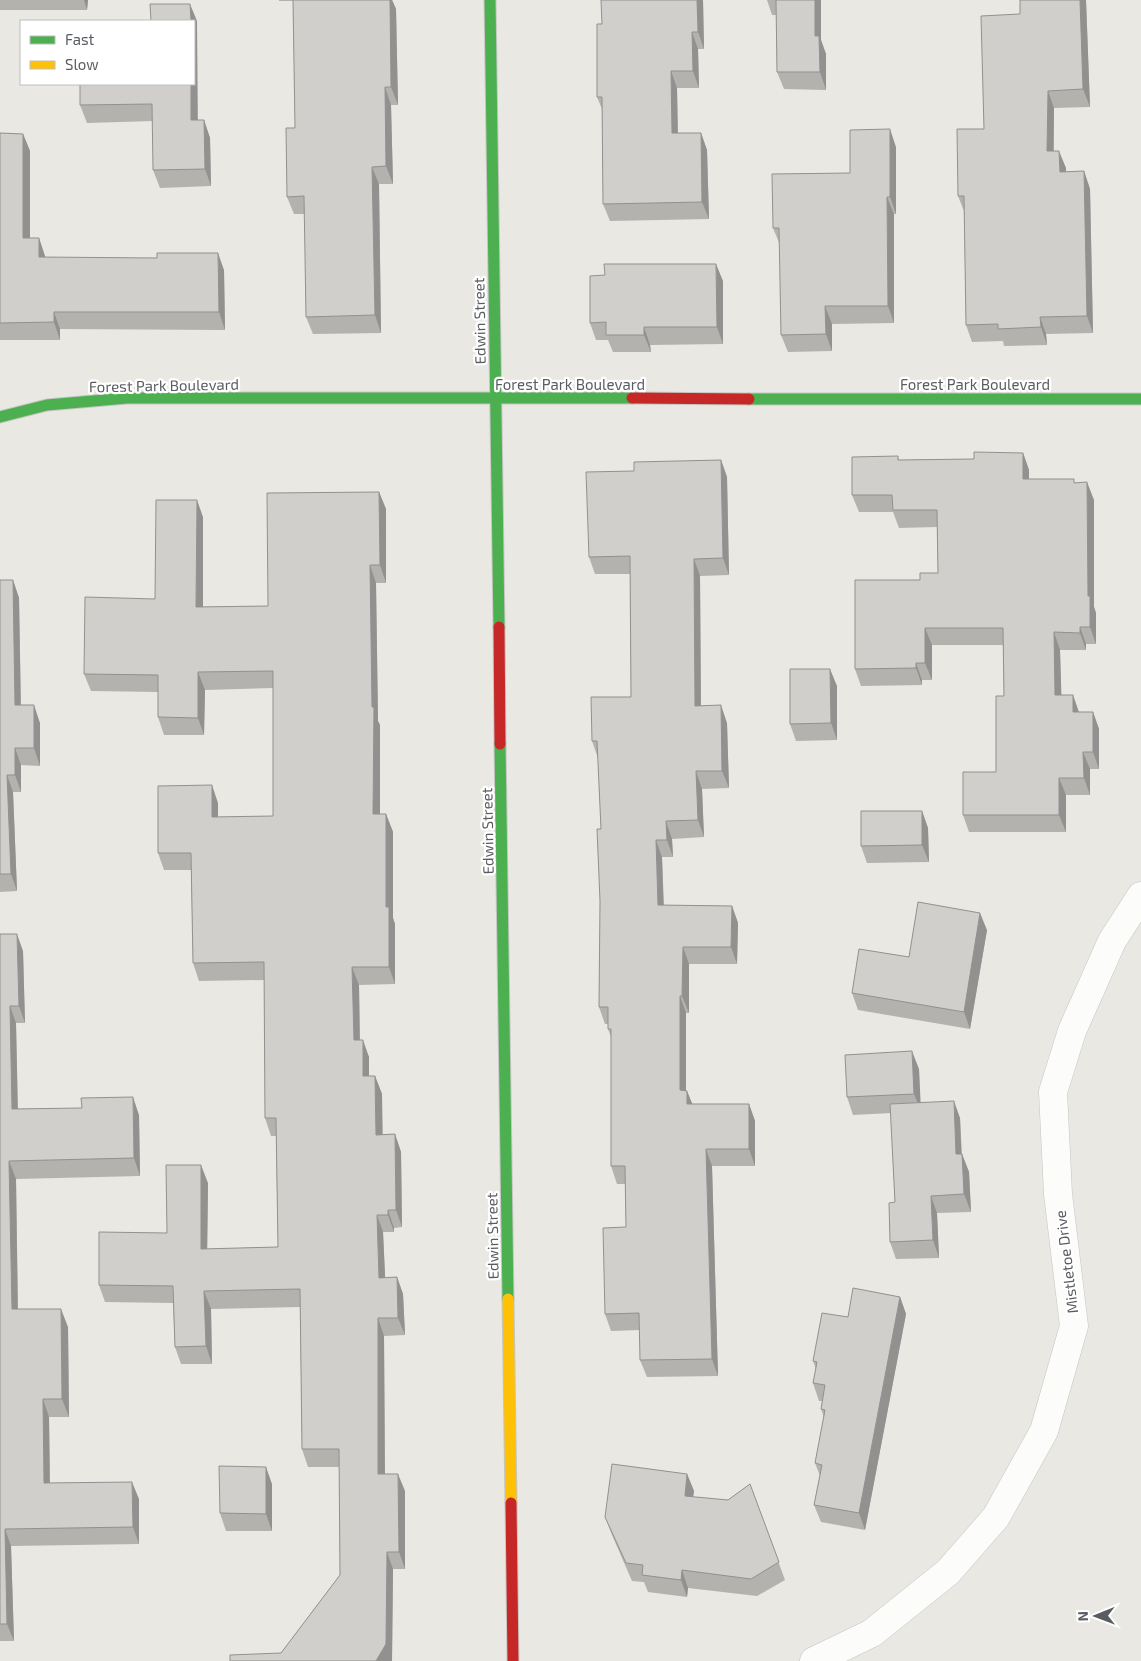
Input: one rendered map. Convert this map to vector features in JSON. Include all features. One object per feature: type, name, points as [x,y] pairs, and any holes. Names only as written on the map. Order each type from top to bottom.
[{"type":"street","name":"Edwin Street","points":[[490,0],[513,1661]]},
{"type":"street","name":"Forest Park Boulevard","points":[[0,417],[47,405],[128,398],[1141,399]]},
{"type":"street","name":"Mistletoe Drive","points":[[814,1661],[872,1633],[948,1572],[996,1517],[1044,1431],[1074,1326],[1058,1194],[1053,1092],[1072,1031],[1112,941],[1141,896]]},
{"type":"building","points":[[293,0],[390,0],[391,87],[385,87],[386,166],[372,167],[375,315],[306,317],[304,196],[287,197],[286,128],[295,128]]},
{"type":"building","points":[[601,0],[697,0],[698,32],[692,32],[693,71],[671,71],[672,133],[701,133],[702,202],[603,204],[602,97],[597,97],[597,24],[602,24]]},
{"type":"building","points":[[776,0],[815,0],[815,36],[819,36],[820,72],[777,72]]},
{"type":"building","points":[[1020,0],[1080,0],[1083,89],[1048,91],[1047,151],[1059,151],[1060,172],[1084,171],[1087,316],[1040,317],[1041,327],[998,329],[998,324],[966,325],[964,196],[958,196],[957,129],[984,129],[981,16],[1020,14]]},
{"type":"building","points":[[150,4],[190,4],[191,20],[151,20]]},
{"type":"building","points":[[80,85],[191,85],[191,120],[204,120],[205,169],[153,170],[152,104],[80,105]]},
{"type":"building","points":[[890,129],[890,197],[887,197],[888,306],[825,306],[826,334],[781,335],[779,228],[773,228],[772,174],[850,173],[850,130]]},
{"type":"building","points":[[0,133],[23,134],[23,238],[39,238],[39,257],[157,258],[157,253],[218,253],[219,312],[54,312],[54,322],[0,323]]},
{"type":"building","points":[[604,264],[716,264],[717,327],[644,327],[644,335],[606,335],[606,322],[590,323],[590,276],[605,275]]},
{"type":"building","points":[[974,452],[1023,453],[1023,479],[1074,479],[1074,483],[1087,482],[1090,627],[1080,627],[1080,633],[1054,632],[1055,695],[1073,695],[1073,712],[1093,712],[1093,752],[1083,752],[1084,778],[1059,778],[1059,815],[963,815],[963,772],[996,772],[996,696],[1004,696],[1003,628],[925,628],[925,663],[916,663],[916,668],[855,669],[855,580],[920,580],[920,573],[938,573],[937,510],[893,510],[892,495],[852,495],[852,457],[898,456],[898,460],[974,459]]},
{"type":"building","points":[[721,460],[723,558],[694,559],[695,706],[721,705],[722,771],[696,771],[698,820],[666,821],[667,840],[656,840],[658,905],[732,906],[731,947],[683,947],[682,996],[680,996],[680,1090],[687,1091],[687,1104],[749,1104],[749,1149],[706,1149],[712,1359],[640,1360],[639,1313],[605,1314],[603,1228],[626,1227],[625,1166],[611,1166],[611,1029],[608,1029],[608,1007],[599,1007],[600,901],[597,829],[601,829],[597,741],[592,741],[591,697],[631,697],[630,556],[589,557],[586,472],[634,471],[634,462]]},
{"type":"building","points":[[379,492],[380,565],[370,565],[372,707],[374,707],[373,814],[386,814],[386,907],[389,907],[389,967],[352,967],[354,1040],[363,1040],[363,1076],[375,1076],[376,1135],[395,1134],[396,1210],[388,1210],[388,1215],[377,1215],[379,1278],[397,1277],[398,1318],[378,1318],[378,1474],[398,1474],[399,1552],[387,1552],[386,1644],[376,1661],[230,1661],[230,1655],[281,1653],[340,1575],[339,1449],[302,1449],[300,1289],[204,1291],[206,1346],[175,1347],[173,1286],[99,1285],[99,1232],[167,1233],[166,1165],[201,1165],[201,1249],[278,1247],[276,1118],[265,1118],[264,962],[193,963],[191,853],[158,853],[158,786],[212,785],[212,817],[273,816],[273,671],[198,672],[198,718],[158,717],[158,675],[84,674],[85,597],[155,599],[156,500],[197,500],[196,607],[268,606],[267,493]]},
{"type":"building","points":[[0,580],[13,580],[15,705],[34,705],[34,748],[15,748],[15,775],[7,775],[11,874],[0,874]]},
{"type":"building","points":[[790,669],[830,669],[831,723],[790,724]]},
{"type":"building","points":[[861,811],[922,811],[922,845],[861,846]]},
{"type":"building","points":[[918,902],[980,913],[964,1012],[852,993],[859,949],[909,957]]},
{"type":"building","points":[[0,934],[17,934],[19,1006],[10,1006],[12,1109],[82,1108],[81,1098],[133,1097],[134,1158],[9,1161],[12,1309],[61,1309],[62,1399],[43,1399],[44,1483],[132,1482],[133,1527],[5,1529],[7,1624],[0,1624]]},
{"type":"building","points":[[912,1051],[914,1094],[847,1097],[845,1055]]},
{"type":"building","points":[[954,1101],[956,1154],[962,1154],[964,1194],[931,1196],[933,1240],[890,1242],[889,1203],[895,1202],[890,1104]]},
{"type":"building","points":[[853,1288],[900,1297],[859,1513],[814,1505],[822,1465],[815,1463],[825,1410],[821,1409],[825,1385],[813,1383],[817,1362],[813,1361],[822,1313],[848,1317]]},
{"type":"building","points":[[612,1464],[687,1474],[685,1496],[728,1500],[750,1484],[779,1562],[751,1579],[682,1570],[681,1580],[642,1575],[643,1565],[626,1563],[605,1517]]},
{"type":"building","points":[[219,1466],[266,1467],[266,1514],[220,1513]]},
{"type":"traffic: fast","points":[[490,0],[499,627]]},
{"type":"traffic: fast","points":[[0,417],[47,405],[127,398],[632,398]]},
{"type":"traffic: fast","points":[[749,399],[1141,399]]},
{"type":"traffic: fast","points":[[500,744],[508,1299]]},
{"type":"traffic: slow","points":[[508,1299],[511,1503]]},
{"type":"traffic: jam","points":[[632,398],[749,399]]},
{"type":"traffic: jam","points":[[499,627],[500,744]]},
{"type":"traffic: jam","points":[[511,1503],[513,1661]]}]
